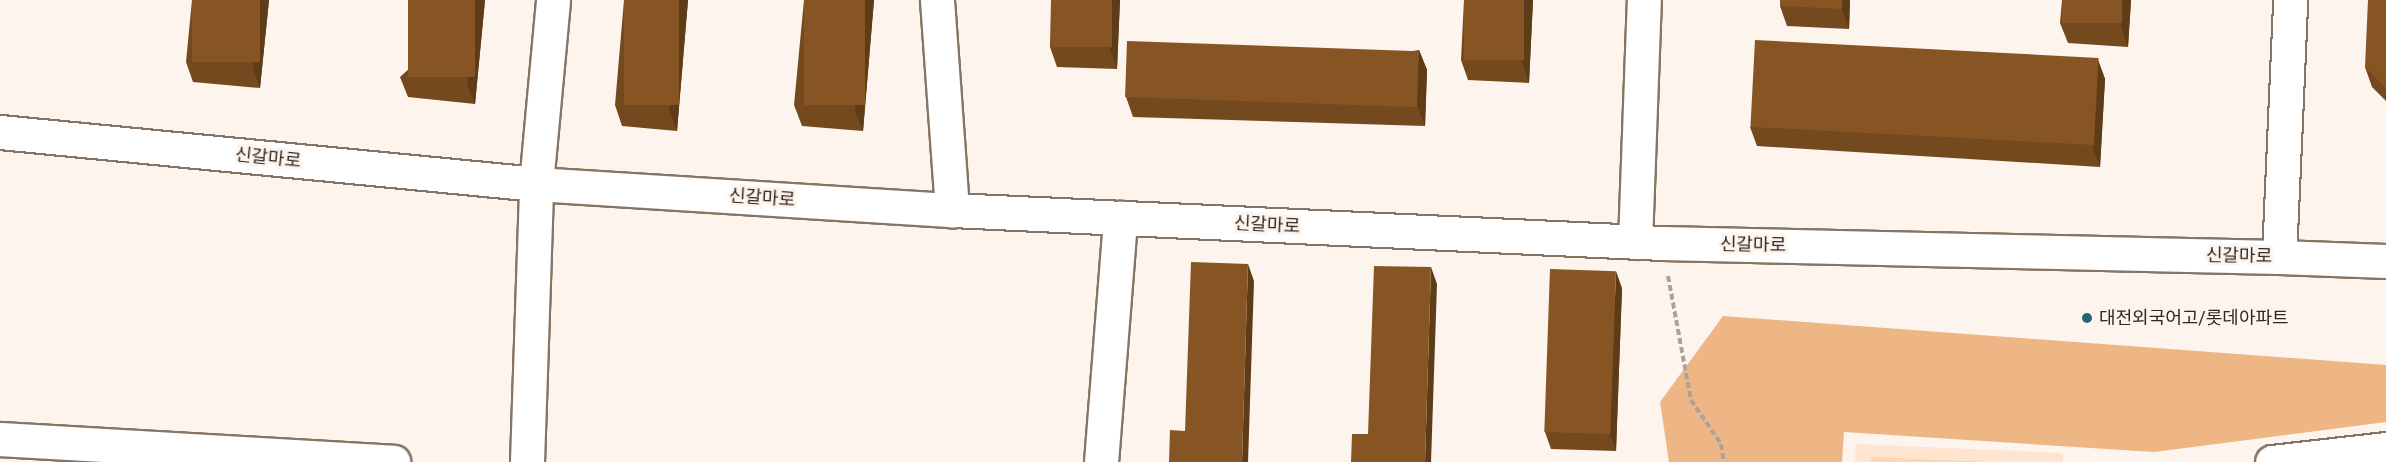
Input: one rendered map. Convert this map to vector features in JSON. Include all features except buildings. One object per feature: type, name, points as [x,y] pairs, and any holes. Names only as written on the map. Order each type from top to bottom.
[{"type":"street","points":[[527,462],[536,184],[553,0]]},
{"type":"street","points":[[938,0],[952,210]]},
{"type":"street","points":[[1644,0],[1649,243]]},
{"type":"street","points":[[2279,256],[2290,0]]},
{"type":"street","name":"신갈마로","points":[[0,132],[536,184],[952,210],[1649,243],[2279,256],[2386,261]]},
{"type":"street","points":[[1101,462],[1120,218]]},
{"type":"street","points":[[0,439],[393,462]]},
{"type":"street","points":[[2272,462],[2386,449]]},
{"type":"path","points":[[1649,243],[1691,400],[1721,444],[1724,462]]},
{"type":"shaded area","points":[[1723,316],[2386,365],[2386,422],[2154,452],[1844,432],[1842,462],[1669,462],[1660,402]]},
{"type":"shaded area","points":[[1856,444],[2063,453],[2063,462],[1855,462]]},
{"type":"shaded area","points":[[1871,457],[1991,462],[1871,462]]},
{"type":"place","name":"대전외국어고/롯데아파트","points":[[2087,318]]}]
